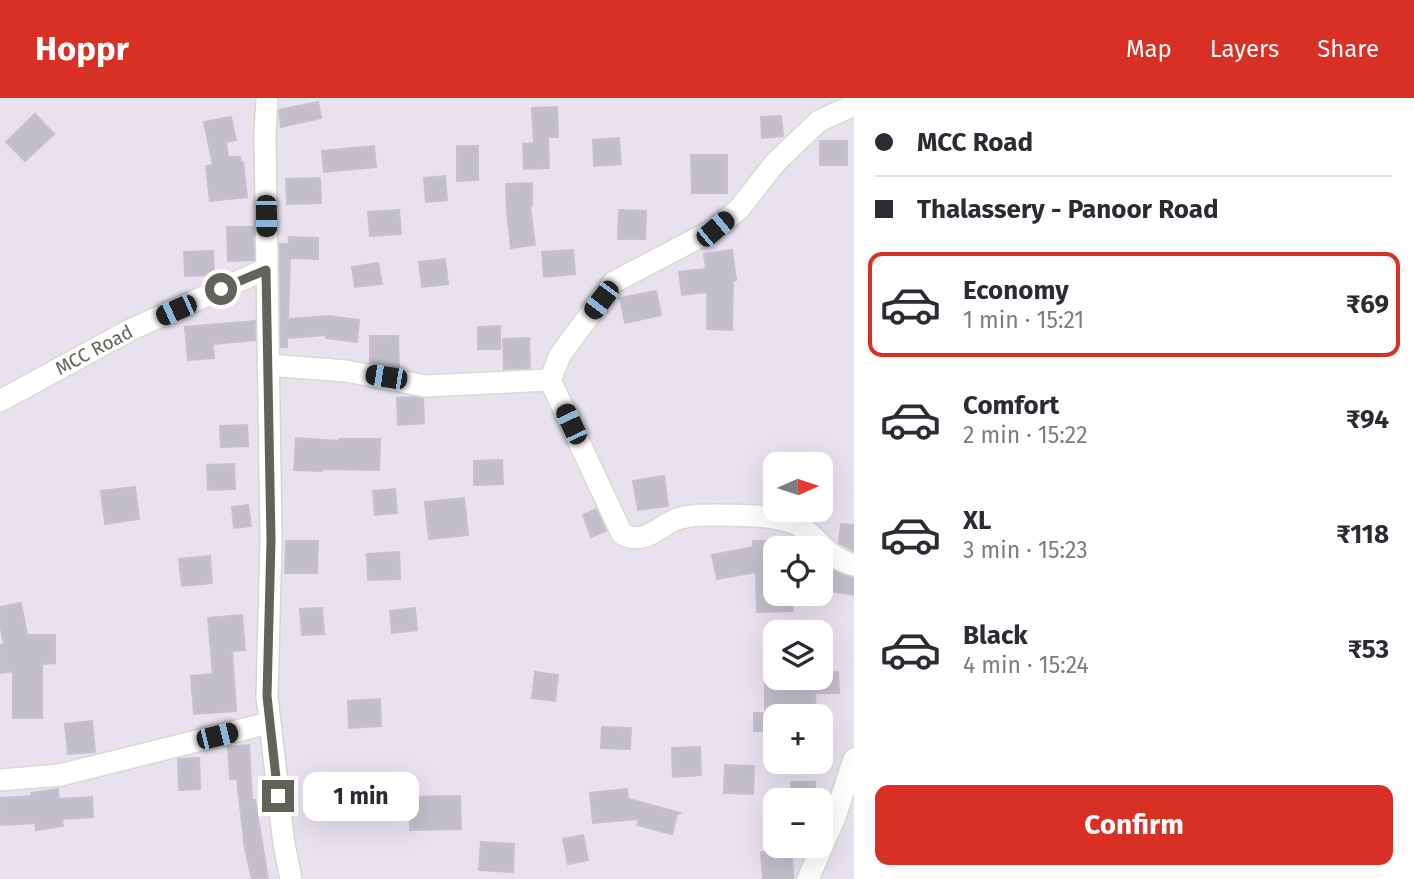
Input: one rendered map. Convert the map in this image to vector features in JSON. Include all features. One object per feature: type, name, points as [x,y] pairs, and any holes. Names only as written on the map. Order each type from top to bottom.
[{"type":"street","points":[[267,98],[266,270],[271,540],[267,696],[284,844],[291,879]]},
{"type":"street","points":[[854,105],[819,121],[776,162],[739,209],[715,229],[614,282],[560,355],[550,380],[622,534],[632,538],[653,534],[679,518],[711,515],[789,520],[806,530],[822,549],[854,565]]},
{"type":"street","name":"MCC Road","points":[[0,401],[130,330],[266,270]]},
{"type":"street","points":[[268,365],[346,370],[425,386],[550,380]]},
{"type":"street","points":[[0,780],[60,775],[269,723]]},
{"type":"street","points":[[807,879],[835,817],[854,759]]},
{"type":"building","points":[[318,102],[321,118],[281,127],[279,110]]},
{"type":"building","points":[[557,107],[558,137],[548,137],[549,168],[524,169],[523,144],[534,143],[532,108]]},
{"type":"building","points":[[35,114],[54,134],[25,161],[6,142]]},
{"type":"building","points":[[781,116],[783,136],[762,138],[761,117]]},
{"type":"building","points":[[231,117],[236,140],[226,142],[228,157],[240,157],[243,162],[247,197],[210,201],[206,166],[213,165],[204,122]]},
{"type":"building","points":[[619,138],[621,164],[594,166],[593,140]]},
{"type":"building","points":[[820,141],[847,141],[847,165],[820,165]]},
{"type":"building","points":[[374,146],[376,167],[324,172],[322,151]]},
{"type":"building","points":[[457,146],[478,146],[478,180],[457,181]]},
{"type":"building","points":[[691,155],[727,155],[727,193],[692,193]]},
{"type":"building","points":[[445,176],[447,200],[426,202],[424,178]]},
{"type":"building","points":[[320,178],[321,203],[287,204],[286,179]]},
{"type":"building","points":[[532,183],[530,206],[535,245],[511,248],[506,184]]},
{"type":"building","points":[[399,210],[401,234],[370,236],[368,212]]},
{"type":"building","points":[[619,210],[646,211],[645,239],[618,239]]},
{"type":"building","points":[[227,227],[253,227],[254,260],[228,261]]},
{"type":"building","points":[[289,237],[318,238],[318,259],[290,258],[288,319],[329,316],[359,320],[357,342],[326,338],[326,335],[287,338],[287,347],[281,347],[280,244],[289,244]]},
{"type":"building","points":[[573,250],[575,274],[544,277],[542,252]]},
{"type":"building","points":[[732,250],[736,280],[733,281],[732,330],[707,329],[707,292],[682,295],[679,272],[706,269],[704,254]]},
{"type":"building","points":[[213,251],[214,275],[185,276],[184,252]]},
{"type":"building","points":[[445,259],[448,284],[422,287],[419,262]]},
{"type":"building","points":[[378,263],[382,284],[355,287],[352,267]]},
{"type":"building","points":[[656,291],[661,315],[625,323],[620,298]]},
{"type":"building","points":[[255,321],[255,340],[213,344],[214,358],[188,360],[185,327]]},
{"type":"building","points":[[500,326],[500,349],[478,349],[478,327]]},
{"type":"building","points":[[370,336],[398,336],[399,368],[370,362]]},
{"type":"building","points":[[529,338],[530,368],[504,369],[503,339]]},
{"type":"building","points":[[397,398],[423,399],[424,423],[398,425]]},
{"type":"building","points":[[247,425],[248,446],[221,447],[220,426]]},
{"type":"building","points":[[296,438],[339,441],[380,439],[379,470],[294,470]]},
{"type":"building","points":[[502,460],[503,484],[474,485],[474,461]]},
{"type":"building","points":[[234,464],[235,489],[208,490],[207,465]]},
{"type":"building","points":[[664,476],[668,506],[638,510],[633,481]]},
{"type":"building","points":[[135,487],[139,519],[105,524],[101,491]]},
{"type":"building","points":[[395,489],[397,513],[375,515],[373,491]]},
{"type":"building","points":[[464,498],[468,535],[429,539],[425,502]]},
{"type":"building","points":[[248,505],[251,526],[234,528],[232,507]]},
{"type":"building","points":[[596,509],[606,531],[591,537],[583,515]]},
{"type":"building","points":[[841,524],[854,525],[854,551],[839,543]]},
{"type":"building","points":[[286,541],[318,541],[317,573],[285,573]]},
{"type":"building","points":[[753,541],[763,541],[763,606],[793,606],[793,611],[757,612],[756,572],[717,579],[712,555],[753,547]]},
{"type":"building","points":[[399,552],[400,579],[368,580],[367,554]]},
{"type":"building","points":[[210,556],[212,583],[182,586],[179,559]]},
{"type":"building","points":[[833,571],[854,578],[854,595],[833,592]]},
{"type":"building","points":[[21,603],[27,635],[55,635],[55,663],[42,664],[42,718],[13,718],[13,671],[0,673],[0,645],[4,645],[0,607]]},
{"type":"building","points":[[322,608],[324,634],[302,635],[300,609]]},
{"type":"building","points":[[415,608],[417,630],[392,633],[390,611]]},
{"type":"building","points":[[242,615],[245,650],[232,651],[236,711],[194,714],[191,676],[213,674],[208,618]]},
{"type":"building","points":[[535,672],[558,675],[555,701],[532,698]]},
{"type":"building","points":[[833,672],[838,672],[839,693],[815,693],[815,704],[765,704],[765,690],[833,690]]},
{"type":"building","points":[[380,699],[381,726],[349,728],[348,701]]},
{"type":"building","points":[[754,713],[763,713],[763,731],[754,731]]},
{"type":"building","points":[[92,721],[95,752],[68,754],[65,724]]},
{"type":"building","points":[[602,727],[631,728],[630,749],[601,748]]},
{"type":"building","points":[[249,745],[252,800],[255,800],[268,879],[252,879],[245,849],[237,779],[230,779],[228,747]]},
{"type":"building","points":[[700,747],[701,775],[673,777],[672,748]]},
{"type":"building","points":[[199,758],[200,789],[179,790],[178,759]]},
{"type":"building","points":[[725,765],[754,766],[753,794],[724,793]]},
{"type":"building","points":[[791,782],[815,782],[815,788],[791,788]]},
{"type":"building","points":[[58,789],[59,799],[92,797],[93,817],[62,819],[63,826],[36,830],[35,823],[0,825],[0,798],[31,796],[31,793]]},
{"type":"building","points":[[627,789],[628,799],[681,813],[677,814],[672,834],[637,825],[639,819],[593,823],[590,793]]},
{"type":"building","points":[[460,796],[461,829],[410,830],[409,797]]},
{"type":"building","points":[[583,835],[588,860],[568,864],[563,839]]},
{"type":"building","points":[[481,842],[514,844],[513,872],[479,870]]},
{"type":"building","points":[[761,852],[763,858],[792,858],[793,878],[763,879]]},
{"type":"route","points":[[221,289],[266,270],[271,540],[267,696],[278,796]]}]
